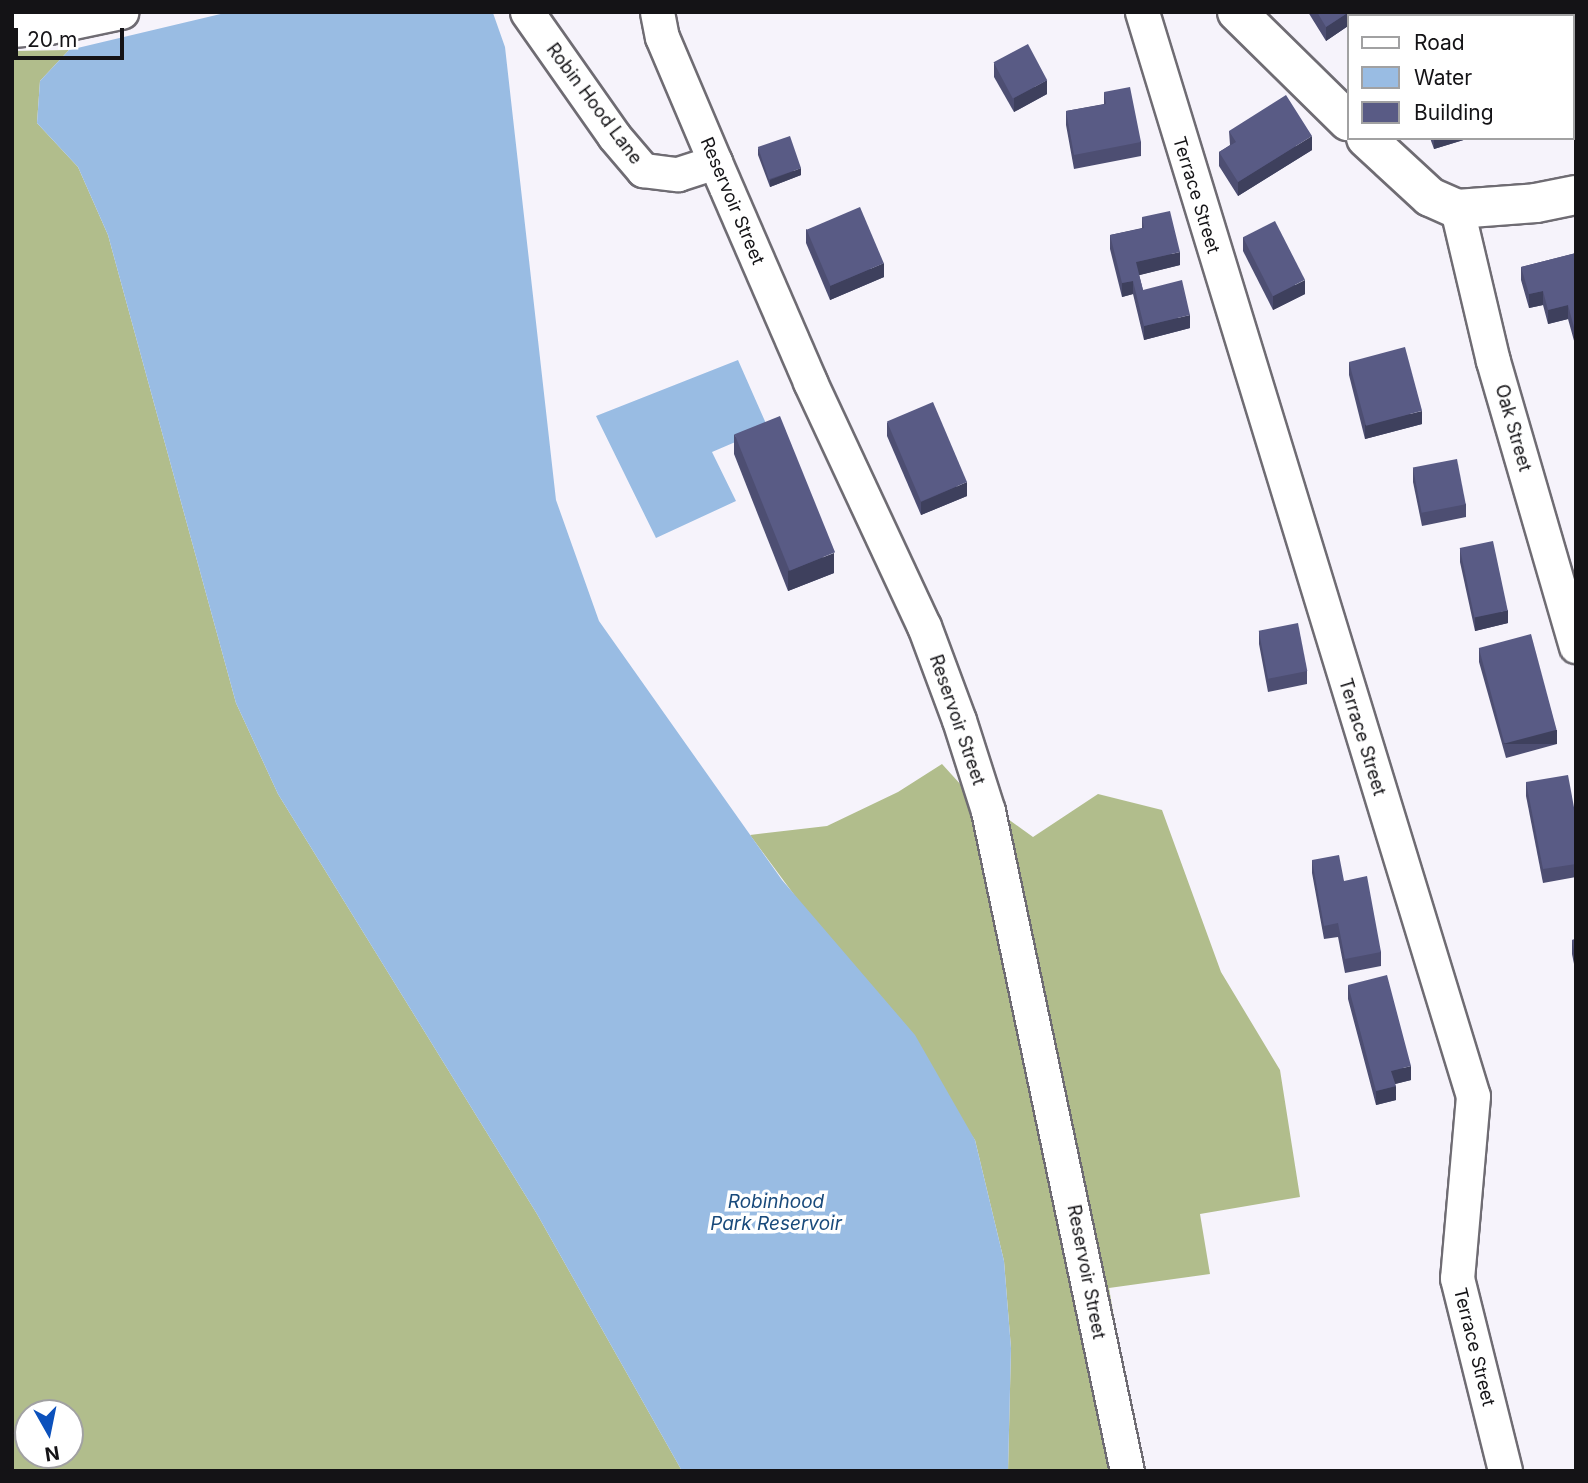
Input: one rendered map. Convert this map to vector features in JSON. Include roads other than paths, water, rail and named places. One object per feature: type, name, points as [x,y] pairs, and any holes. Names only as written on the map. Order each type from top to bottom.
[{"type":"street","points":[[12,30],[49,27],[121,12]]},
{"type":"street","name":"Robin Hood Lane","points":[[527,12],[614,136],[643,170],[678,174],[715,162]]},
{"type":"street","name":"Reservoir Street","points":[[657,12],[662,37],[715,162],[810,382],[924,626],[959,720],[988,811],[1127,1471]]},
{"type":"street","name":"Terrace Street","points":[[1142,12],[1473,1097],[1457,1278],[1505,1471]]},
{"type":"street","points":[[1237,12],[1346,119]]},
{"type":"street","points":[[1368,140],[1430,197],[1457,209],[1536,203],[1576,195]]},
{"type":"street","name":"Oak Street","points":[[1457,209],[1493,361],[1576,646]]},
{"type":"water","name":"Robinhood Park Reservoir","points":[[229,12],[493,13],[505,47],[556,500],[599,621],[782,880],[915,1035],[975,1140],[1004,1261],[1011,1348],[1008,1471],[682,1471],[537,1214],[278,794],[236,703],[108,235],[78,167],[37,123],[40,81],[69,50]]},
{"type":"water","points":[[738,360],[768,428],[712,452],[736,501],[656,538],[596,416]]}]
